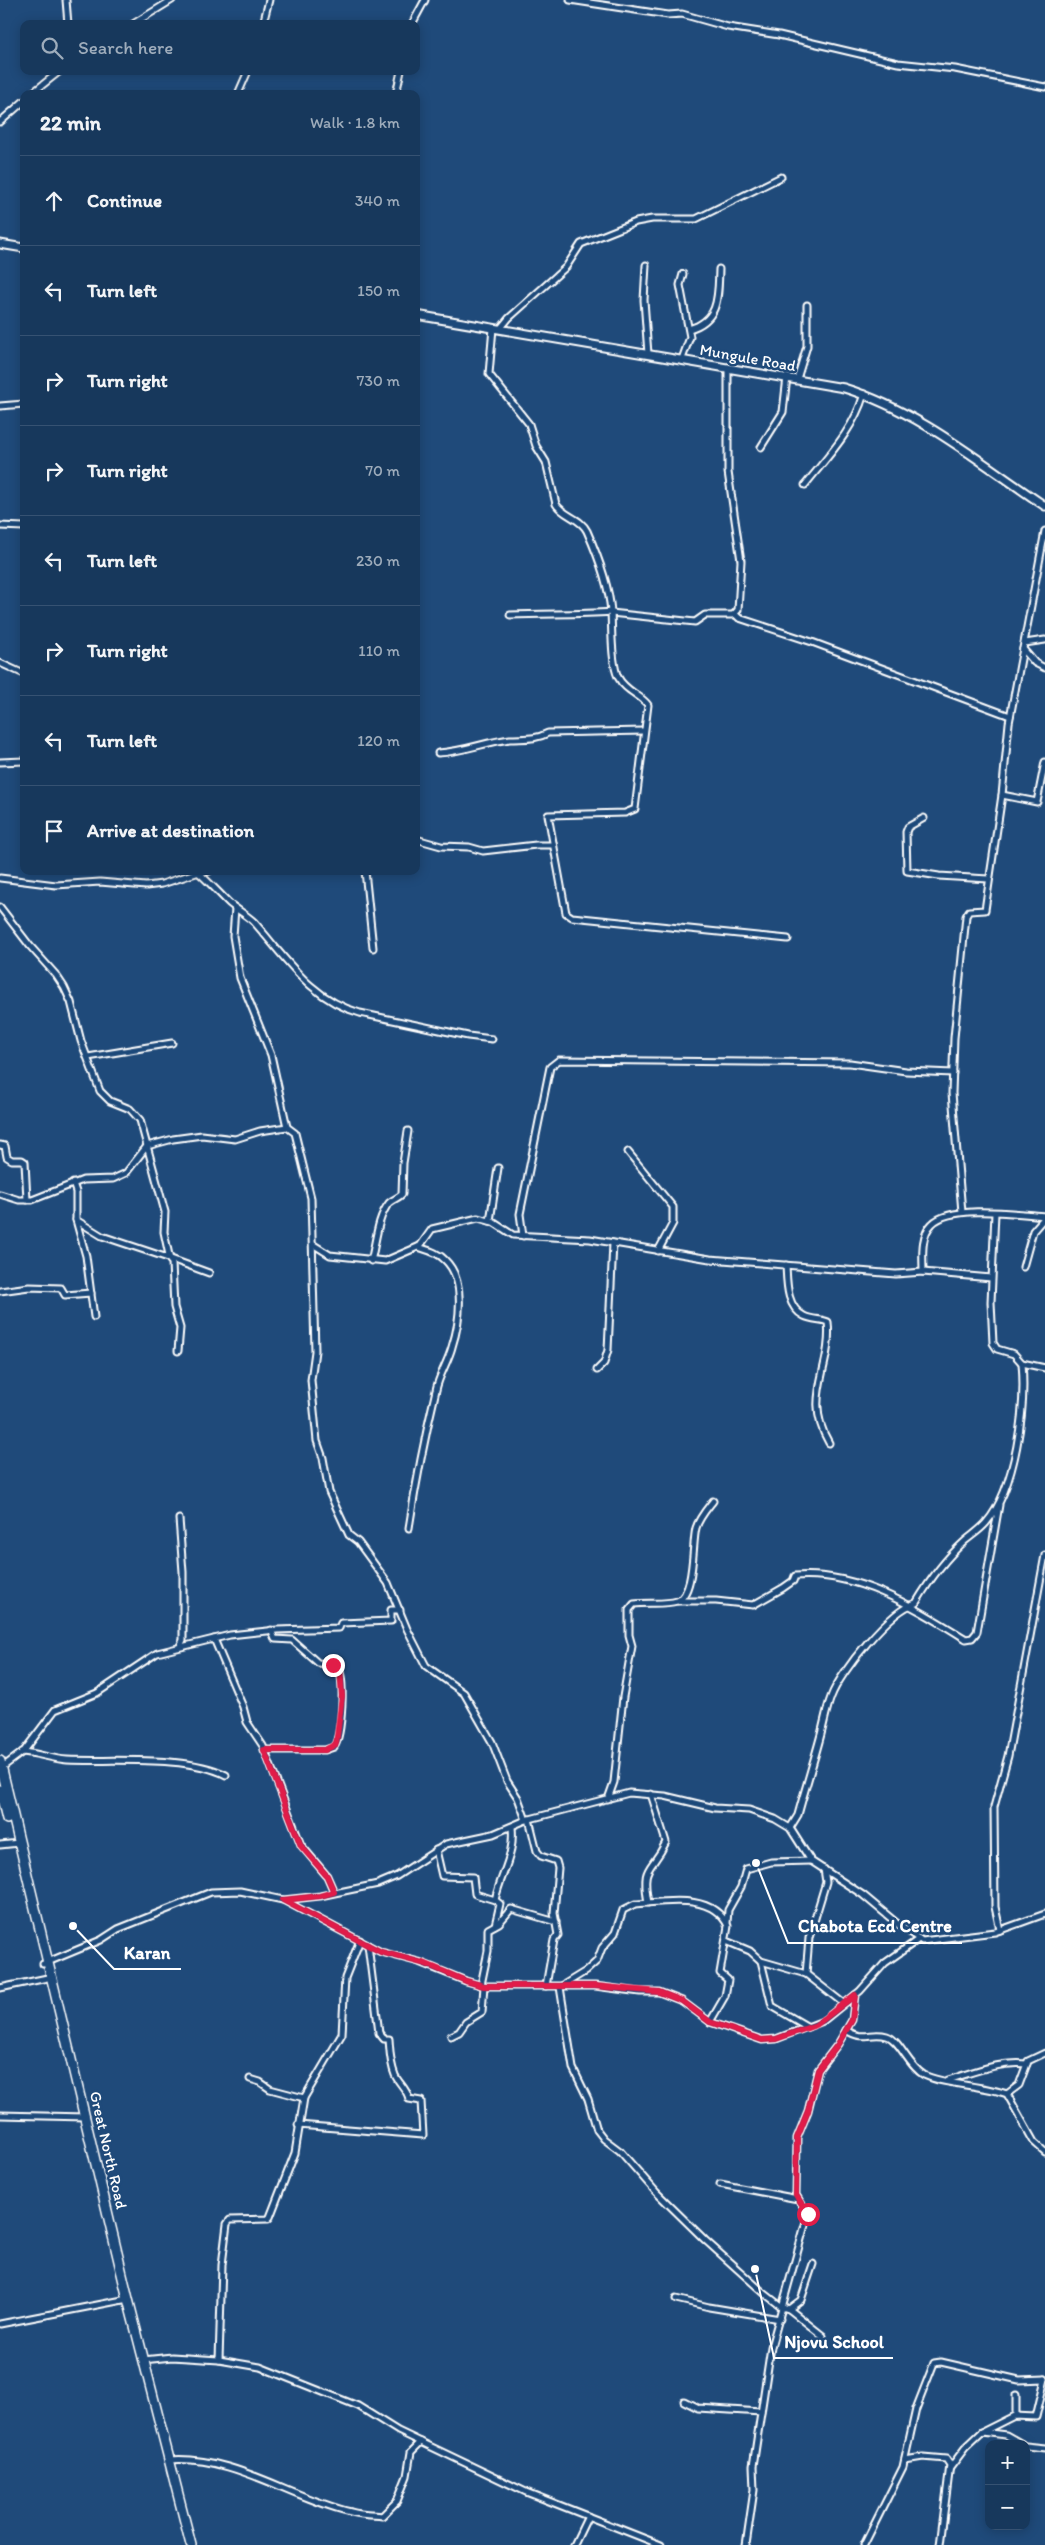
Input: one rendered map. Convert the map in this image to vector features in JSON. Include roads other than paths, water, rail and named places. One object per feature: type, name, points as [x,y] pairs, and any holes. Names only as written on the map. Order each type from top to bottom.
[{"type":"highway","name":"Great North Road","points":[[1,1766],[16,1843]]},
{"type":"highway","name":"Great North Road","points":[[0,1790],[16,1843],[84,2118],[185,2545]]},
{"type":"highway","name":"Great North Road","points":[[142,2360],[170,2460],[190,2545]]},
{"type":"street","points":[[66,0],[68,20]]},
{"type":"street","points":[[140,20],[172,0]]},
{"type":"street","points":[[264,20],[269,0]]},
{"type":"street","points":[[414,20],[425,0]]},
{"type":"street","points":[[570,0],[659,14],[682,14],[728,27],[779,34],[898,63],[955,69],[1045,87]]},
{"type":"street","points":[[36,90],[55,75]]},
{"type":"street","points":[[240,90],[246,75]]},
{"type":"street","points":[[397,90],[400,75]]},
{"type":"street","points":[[0,122],[20,104]]},
{"type":"street","points":[[781,176],[696,219],[662,218],[636,222],[581,244],[566,267],[497,328],[489,374],[529,424],[536,446],[546,462],[559,510],[586,529],[602,568],[611,612],[613,655],[617,676],[633,695],[645,701],[648,705],[636,810],[625,813],[550,813],[548,818],[568,916],[788,939]]},
{"type":"street","points":[[0,244],[20,247]]},
{"type":"street","points":[[646,265],[644,300],[648,354]]},
{"type":"street","points":[[689,329],[701,326],[713,312],[718,298],[719,269]]},
{"type":"street","points":[[682,274],[680,285],[690,343],[682,360]]},
{"type":"street","points":[[797,379],[807,346],[806,305]]},
{"type":"street","name":"Mungule Road","points":[[420,316],[787,377],[864,394],[893,406],[919,421],[1045,506]]},
{"type":"street","points":[[728,367],[729,481],[741,569],[738,610],[735,614]]},
{"type":"street","points":[[762,447],[783,412],[787,377]]},
{"type":"street","points":[[805,485],[829,458],[850,428],[864,394]]},
{"type":"street","points":[[0,406],[20,404]]},
{"type":"street","points":[[0,526],[20,527]]},
{"type":"street","points":[[962,1212],[952,1116],[953,1073],[966,916],[969,911],[985,910],[988,879],[1002,795],[1010,716],[1045,531]]},
{"type":"street","points":[[510,615],[543,613],[575,615],[611,612],[695,622],[705,614],[735,614],[739,618],[812,642],[1010,716]]},
{"type":"street","points":[[1024,646],[1045,640]]},
{"type":"street","points":[[1024,646],[1036,663],[1045,668]]},
{"type":"street","points":[[0,663],[20,672]]},
{"type":"street","points":[[438,753],[482,747],[510,739],[536,738],[548,733],[644,731]]},
{"type":"street","points":[[0,762],[20,761]]},
{"type":"street","points":[[1002,795],[1036,802],[1045,762]]},
{"type":"street","points":[[924,818],[908,827],[906,832],[907,871],[939,876],[988,879]]},
{"type":"street","points":[[420,839],[441,846],[469,846],[483,851],[553,845]]},
{"type":"street","points":[[0,878],[56,885],[100,882],[146,886],[173,882],[189,875]]},
{"type":"street","points":[[199,875],[235,908],[252,920],[313,990],[345,1010],[468,1036],[492,1039]]},
{"type":"street","points":[[365,875],[373,948]]},
{"type":"street","points":[[0,907],[64,987],[71,1002],[79,1033],[100,1091],[110,1101],[130,1109],[136,1115],[143,1130],[165,1212],[164,1232],[174,1278],[174,1307],[180,1328],[178,1351]]},
{"type":"street","points":[[235,908],[233,936],[240,978],[271,1055],[287,1127],[296,1136],[305,1180],[310,1190],[314,1245],[311,1261],[315,1351],[311,1380],[317,1441],[323,1458],[328,1492],[347,1532],[358,1542],[373,1564],[386,1578],[426,1666],[464,1693],[492,1742],[507,1781],[528,1819],[537,1851],[542,1856],[553,1859],[558,1864],[554,1912],[558,1935],[554,1940],[546,1986]]},
{"type":"street","points":[[88,1057],[172,1043]]},
{"type":"street","points":[[523,1236],[520,1214],[533,1146],[550,1067],[559,1060],[850,1063],[906,1071],[953,1073]]},
{"type":"street","points":[[0,1194],[27,1200],[44,1197],[73,1183],[119,1177],[133,1165],[147,1146],[187,1136],[236,1138],[260,1131],[287,1127]]},
{"type":"street","points":[[372,1261],[378,1229],[386,1210],[390,1202],[402,1194],[403,1163],[408,1131]]},
{"type":"street","points":[[0,1145],[5,1146],[7,1157],[12,1160],[22,1160],[25,1162],[27,1200]]},
{"type":"street","points":[[628,1152],[673,1207],[673,1222],[658,1250]]},
{"type":"street","points":[[490,1221],[498,1168]]},
{"type":"street","points":[[73,1183],[76,1192],[76,1220],[86,1256],[94,1317]]},
{"type":"street","points":[[922,1272],[923,1244],[931,1225],[938,1220],[962,1212],[1045,1216]]},
{"type":"street","points":[[995,1213],[991,1278],[993,1343],[997,1349],[1014,1354],[1022,1363],[1045,1368]]},
{"type":"street","points":[[1023,1267],[1033,1231],[1045,1216]]},
{"type":"street","points":[[314,1245],[330,1255],[372,1261],[389,1260],[418,1247],[432,1230],[473,1219],[490,1221],[513,1234],[523,1236],[590,1238],[710,1259],[896,1274],[922,1272],[991,1278]]},
{"type":"street","points":[[76,1220],[102,1236],[209,1273]]},
{"type":"street","points":[[597,1370],[604,1364],[608,1350],[613,1242]]},
{"type":"street","points":[[409,1528],[419,1462],[437,1383],[452,1349],[458,1325],[459,1306],[457,1283],[449,1264],[436,1253],[418,1247]]},
{"type":"street","points":[[786,1265],[789,1296],[792,1302],[806,1317],[828,1322],[828,1338],[816,1404],[818,1422],[830,1443]]},
{"type":"street","points":[[0,1291],[29,1287],[61,1288],[65,1295],[91,1293]]},
{"type":"street","points":[[790,1828],[798,1815],[831,1696],[862,1648],[884,1625],[908,1605],[916,1603],[926,1585],[954,1552],[985,1524],[998,1502],[1015,1458],[1022,1411],[1022,1363]]},
{"type":"street","points":[[678,1601],[682,1599],[687,1590],[698,1524],[713,1502]]},
{"type":"street","points":[[608,1799],[614,1782],[622,1706],[631,1650],[629,1610],[634,1604],[716,1601],[753,1605],[783,1588],[793,1581],[795,1576],[813,1575],[844,1580],[875,1589],[908,1605],[966,1639],[975,1636],[999,1515],[998,1502]]},
{"type":"street","points":[[179,1519],[183,1572],[183,1640],[180,1646]]},
{"type":"street","points":[[1000,1930],[995,1907],[994,1807],[1008,1756],[1045,1554]]},
{"type":"street","points":[[1,1766],[22,1752],[58,1708],[97,1692],[152,1655],[180,1646],[272,1630],[338,1628],[341,1623],[390,1621],[391,1610],[400,1610]]},
{"type":"street","points":[[264,1750],[325,1750],[334,1747],[338,1740],[342,1696],[340,1672],[337,1665],[318,1663],[296,1642],[275,1639],[272,1630]]},
{"type":"street","points":[[214,1639],[243,1706],[247,1722],[264,1750],[301,1846],[327,1876],[334,1892]]},
{"type":"street","points":[[22,1752],[67,1760],[117,1759],[196,1766],[217,1770],[226,1775]]},
{"type":"street","points":[[283,1900],[320,1896],[385,1882],[454,1841],[493,1834],[528,1819],[629,1793],[651,1794],[705,1806],[764,1814],[790,1828],[811,1861],[863,1895],[919,1939],[927,1942],[1000,1930],[1045,1914]]},
{"type":"street","points":[[648,1903],[644,1882],[646,1872],[666,1842],[651,1794]]},
{"type":"street","points":[[496,1900],[513,1846],[512,1827]]},
{"type":"street","points":[[0,1846],[16,1843]]},
{"type":"street","points":[[436,1850],[442,1876],[473,1877],[475,1894],[496,1900],[500,1904],[495,1925]]},
{"type":"street","points":[[710,2022],[725,1996],[728,1977],[720,1975],[728,1930],[728,1910],[741,1888],[746,1869],[771,1862],[811,1861]]},
{"type":"street","points":[[806,1974],[809,1938],[826,1882],[824,1869]]},
{"type":"street","points":[[46,1964],[102,1940],[118,1929],[211,1892],[246,1891],[283,1900],[389,1955],[419,1962],[483,1985],[595,1986],[659,1992],[682,2001],[710,2022],[762,2040],[776,2039],[823,2021],[855,1995],[885,1963],[919,1939]]},
{"type":"street","points":[[560,1987],[586,1971],[596,1961],[602,1948],[615,1933],[621,1915],[627,1907],[648,1903],[692,1902],[718,1911],[727,1923]]},
{"type":"street","points":[[451,2036],[459,2032],[469,2020],[482,2012],[483,1985],[488,1950],[488,1929],[512,1909],[556,1922]]},
{"type":"street","points":[[219,2360],[222,2265],[226,2224],[230,2220],[270,2218],[293,2159],[304,2098],[326,2063],[333,2046],[342,2034],[345,1978],[360,1940]]},
{"type":"street","points":[[726,1941],[750,1951],[761,1961],[806,1974],[843,2003]]},
{"type":"street","points":[[298,2125],[423,2135],[421,2101],[409,2099],[408,2092],[396,2076],[390,2059],[390,2039],[384,2039],[380,2033],[368,1945]]},
{"type":"street","points":[[761,1961],[772,2006],[809,2027]]},
{"type":"street","points":[[0,1988],[49,1978]]},
{"type":"street","points":[[560,1987],[573,2068],[588,2099],[597,2130],[604,2140],[626,2156],[656,2192],[705,2240],[782,2307],[789,2309],[823,2336]]},
{"type":"street","points":[[746,2545],[761,2412],[772,2347],[808,2214],[798,2199],[796,2190],[797,2138],[808,2111],[818,2070],[846,2030],[854,2015],[855,1995]]},
{"type":"street","points":[[846,2030],[861,2037],[887,2036],[892,2038],[906,2058],[918,2070],[929,2076],[1007,2094],[1019,2086],[1027,2064]]},
{"type":"street","points":[[948,2080],[975,2070],[1010,2063],[1027,2064],[1045,2054]]},
{"type":"street","points":[[250,2079],[260,2082],[270,2089],[304,2098]]},
{"type":"street","points":[[1007,2094],[1034,2142],[1045,2152]]},
{"type":"street","points":[[0,2115],[84,2118]]},
{"type":"street","points":[[720,2184],[798,2199]]},
{"type":"street","points":[[789,2309],[801,2300],[812,2264]]},
{"type":"street","points":[[0,2324],[127,2299]]},
{"type":"street","points":[[676,2299],[709,2307],[780,2318]]},
{"type":"street","points":[[142,2360],[172,2357],[219,2360],[252,2365],[358,2406],[398,2431],[526,2492],[657,2544]]},
{"type":"street","points":[[864,2545],[906,2460],[916,2410],[934,2363],[941,2362],[1019,2380],[1045,2379],[1036,2417],[1016,2416],[994,2424],[965,2448],[950,2468]]},
{"type":"street","points":[[1016,2395],[1016,2416]]},
{"type":"street","points":[[684,2401],[698,2408],[761,2412]]},
{"type":"street","points":[[982,2432],[1006,2435],[1015,2440]]},
{"type":"street","points":[[170,2460],[187,2458],[227,2465],[352,2512],[382,2516],[398,2501],[407,2476],[411,2452],[421,2442]]},
{"type":"street","points":[[1030,2446],[1045,2448]]},
{"type":"street","points":[[906,2460],[923,2457],[940,2458],[948,2462],[950,2468],[940,2545]]},
{"type":"street","points":[[574,2545],[588,2516]]},
{"type":"place","name":"Chabota Ecd Centre","points":[[756,1863]]},
{"type":"place","name":"Karan","points":[[73,1926]]},
{"type":"place","name":"Njovu School","points":[[755,2269]]}]
